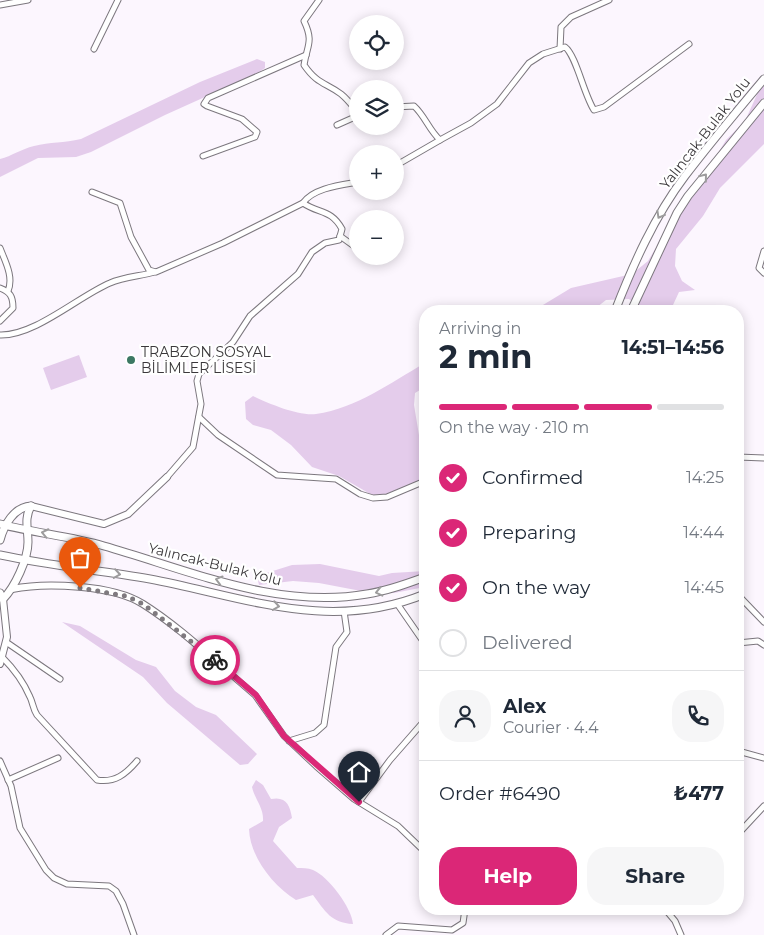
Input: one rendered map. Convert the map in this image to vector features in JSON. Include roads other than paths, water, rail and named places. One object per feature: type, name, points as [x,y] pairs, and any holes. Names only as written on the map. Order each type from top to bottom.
[{"type":"main road","name":"Yalıncak-Bulak Yolu","points":[[617,305],[630,272],[668,201],[684,177],[764,79]]},
{"type":"main road","name":"Yalıncak-Bulak Yolu","points":[[634,305],[677,213],[688,196],[764,103]]},
{"type":"main road","points":[[0,540],[3,525],[18,510],[31,506]]},
{"type":"main road","points":[[1,596],[12,589],[18,579],[28,544],[28,513],[31,506]]},
{"type":"main road","name":"Yalıncak-Bulak Yolu","points":[[3,525],[104,546],[155,563],[257,591],[323,598],[366,595],[419,579]]},
{"type":"main road","name":"Yalıncak-Bulak Yolu","points":[[0,555],[151,579],[241,601],[300,610],[344,611],[398,605],[419,596]]},
{"type":"street","points":[[0,5],[28,0]]},
{"type":"street","points":[[94,49],[118,0]]},
{"type":"street","points":[[319,0],[304,21],[310,34],[310,46],[304,65],[312,76],[342,95],[349,103]]},
{"type":"street","points":[[560,49],[561,27],[571,17],[609,0]]},
{"type":"street","points":[[404,161],[471,123],[497,104],[529,63],[543,54],[565,47],[571,52],[574,65],[594,110],[604,107],[688,44]]},
{"type":"street","points":[[203,156],[255,137],[257,132],[242,119],[204,104],[208,98],[306,55]]},
{"type":"street","points":[[404,107],[414,106],[428,121],[433,134],[440,140]]},
{"type":"street","points":[[337,125],[349,119]]},
{"type":"street","points":[[0,335],[11,336],[62,312],[111,283],[156,272],[224,243],[303,203],[305,199],[330,187],[349,184]]},
{"type":"street","points":[[92,192],[120,203],[131,236],[149,270],[156,272]]},
{"type":"street","points":[[31,506],[104,524],[128,514],[168,477],[193,447],[201,404],[197,381],[199,374],[233,342],[250,316],[298,274],[312,252],[325,243],[339,240],[342,229],[333,216],[303,203]]},
{"type":"street","points":[[340,236],[349,242]]},
{"type":"street","points":[[0,248],[8,268],[10,287],[8,291]]},
{"type":"street","points":[[764,251],[759,268],[764,273]]},
{"type":"street","points":[[0,288],[8,291],[13,298],[13,308],[0,321]]},
{"type":"street","points":[[199,417],[218,435],[276,475],[336,479],[360,494],[372,498],[387,497],[419,484]]},
{"type":"street","points":[[744,457],[764,458]]},
{"type":"street","points":[[12,589],[48,584],[126,596],[143,604],[256,695],[289,741],[359,802],[398,826],[419,846]]},
{"type":"street","points":[[1,596],[7,628],[6,642],[1,661],[11,666],[29,696],[37,715],[97,780],[105,781],[118,778],[128,772],[137,761]]},
{"type":"street","points":[[744,601],[764,622]]},
{"type":"street","points":[[398,605],[419,635]]},
{"type":"street","points":[[289,741],[315,733],[324,725],[336,647],[347,632],[344,611]]},
{"type":"street","points":[[744,642],[758,641],[764,645]]},
{"type":"street","points":[[6,642],[60,679]]},
{"type":"street","points":[[359,802],[390,760],[419,727]]},
{"type":"street","points":[[744,753],[764,758]]},
{"type":"street","points":[[8,780],[58,758]]},
{"type":"street","points":[[0,761],[18,810],[20,828],[46,870],[54,878],[67,884],[109,886],[116,891],[123,904],[134,935]]},
{"type":"street","points":[[744,828],[764,806]]},
{"type":"street","points":[[386,935],[398,926],[452,930],[462,923],[464,915]]},
{"type":"street","points":[[670,915],[676,921],[681,935]]},
{"type":"place","name":"TRABZON SOSYAL BİLİMLER LİSESİ","points":[[131,360]]}]
